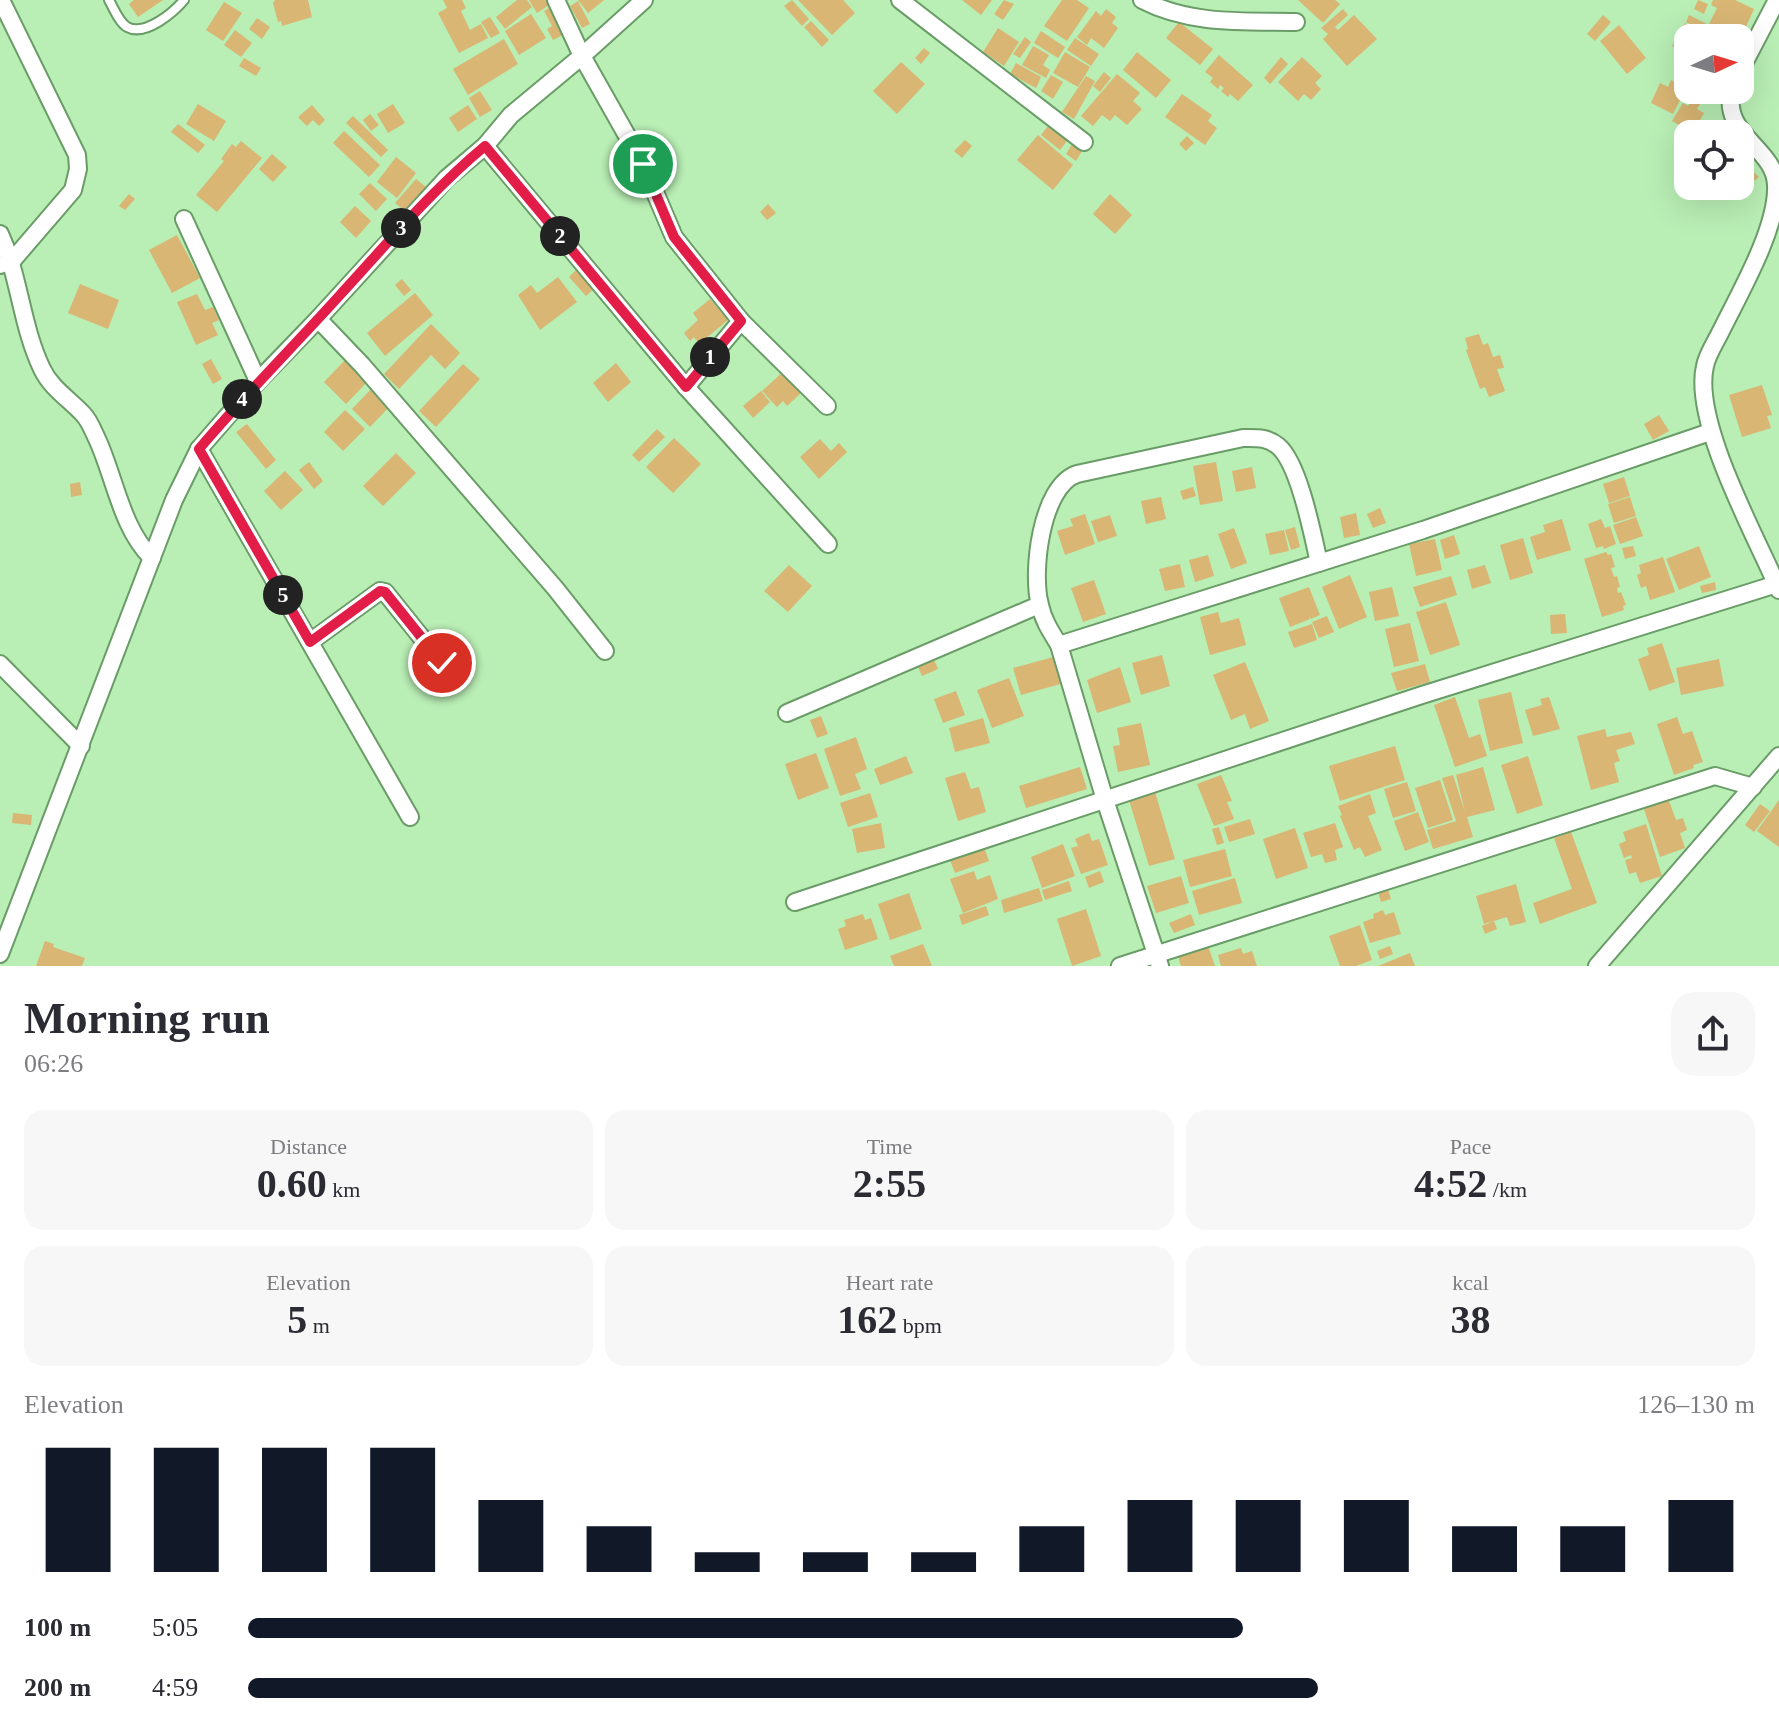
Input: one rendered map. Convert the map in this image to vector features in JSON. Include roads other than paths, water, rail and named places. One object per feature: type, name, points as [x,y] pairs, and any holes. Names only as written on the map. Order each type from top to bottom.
[{"type":"street","points":[[1,0],[7,29],[77,155],[78,169],[73,190],[6,263]]},
{"type":"street","points":[[556,0],[582,56],[643,164],[674,237],[741,321],[827,406]]},
{"type":"street","points":[[0,954],[180,486],[199,449],[447,178],[485,146],[511,115],[644,0]]},
{"type":"street","points":[[900,0],[1084,142]]},
{"type":"street","points":[[1142,0],[1191,19],[1296,22]]},
{"type":"street","points":[[1754,44],[1777,0]]},
{"type":"street","points":[[795,902],[1422,695],[1778,587],[1710,432],[1704,403],[1705,364],[1767,234],[1777,195],[1772,170],[1737,126],[1730,113],[1731,104]]},
{"type":"street","points":[[485,146],[686,387],[828,544]]},
{"type":"street","points":[[184,219],[258,381]]},
{"type":"street","points":[[0,234],[27,335],[43,373],[57,391],[85,416],[138,544],[152,558]]},
{"type":"street","points":[[318,319],[362,365],[555,588],[605,651]]},
{"type":"street","points":[[686,387],[741,321]]},
{"type":"street","points":[[1059,645],[1319,563],[1710,432]]},
{"type":"street","points":[[1158,960],[1105,800],[1059,645],[1039,605],[1036,576],[1040,541],[1053,496],[1066,477],[1243,438],[1264,438],[1286,454],[1305,505],[1319,563]]},
{"type":"street","points":[[199,449],[410,817]]},
{"type":"street","points":[[310,642],[380,591],[385,592],[442,663]]},
{"type":"street","points":[[787,713],[1039,605]]},
{"type":"street","points":[[0,664],[81,746]]},
{"type":"street","points":[[1597,966],[1779,756]]},
{"type":"street","points":[[1120,966],[1158,960],[1715,776],[1753,787]]},
{"type":"lane","points":[[109,0],[125,26],[132,30],[143,29],[161,20],[184,0]]}]
